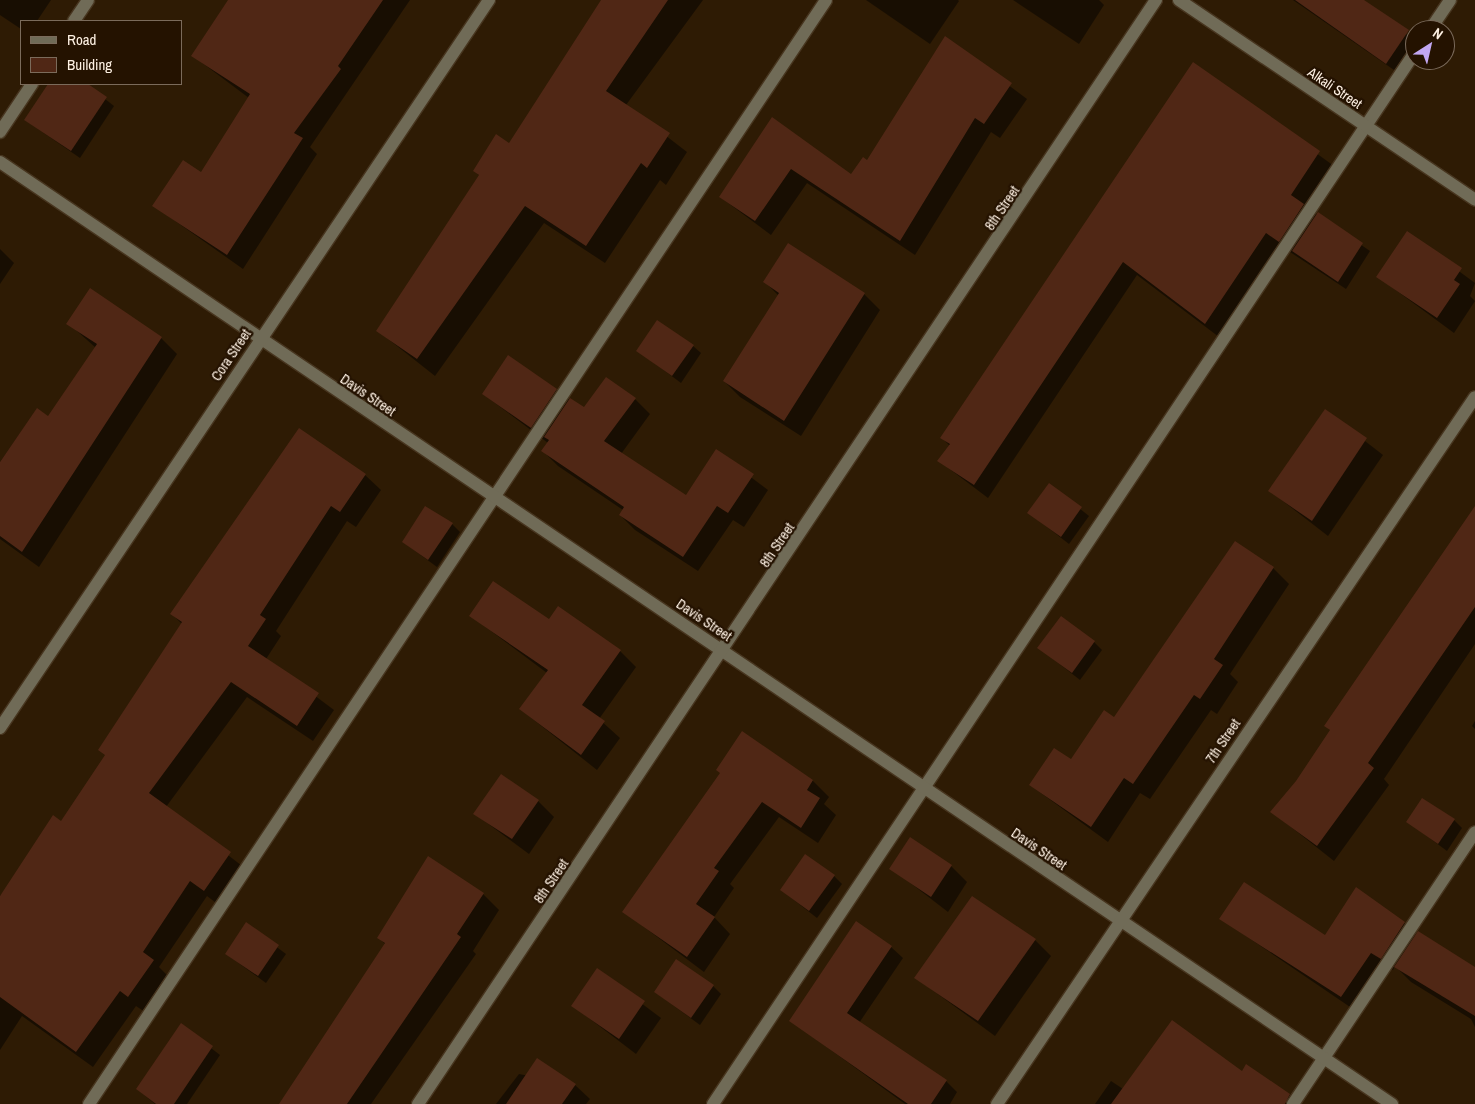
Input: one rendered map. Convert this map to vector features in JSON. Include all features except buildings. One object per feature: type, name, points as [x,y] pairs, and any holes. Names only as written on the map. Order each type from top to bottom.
[{"type":"street","points":[[75,20],[88,0]]},
{"type":"street","name":"Cora Street","points":[[0,728],[489,0]]},
{"type":"street","points":[[89,1104],[493,496],[826,0]]},
{"type":"street","name":"8th Street","points":[[418,1104],[724,651],[1156,0]]},
{"type":"street","name":"Alkali Street","points":[[1179,0],[1475,200]]},
{"type":"street","points":[[1437,20],[1450,0]]},
{"type":"street","points":[[713,1104],[1405,67]]},
{"type":"street","points":[[0,132],[31,85]]},
{"type":"street","name":"Davis Street","points":[[0,162],[259,341],[724,651],[924,790],[1392,1104]]},
{"type":"street","name":"7th Street","points":[[997,1104],[1475,397]]},
{"type":"street","points":[[1293,1104],[1475,832]]}]
